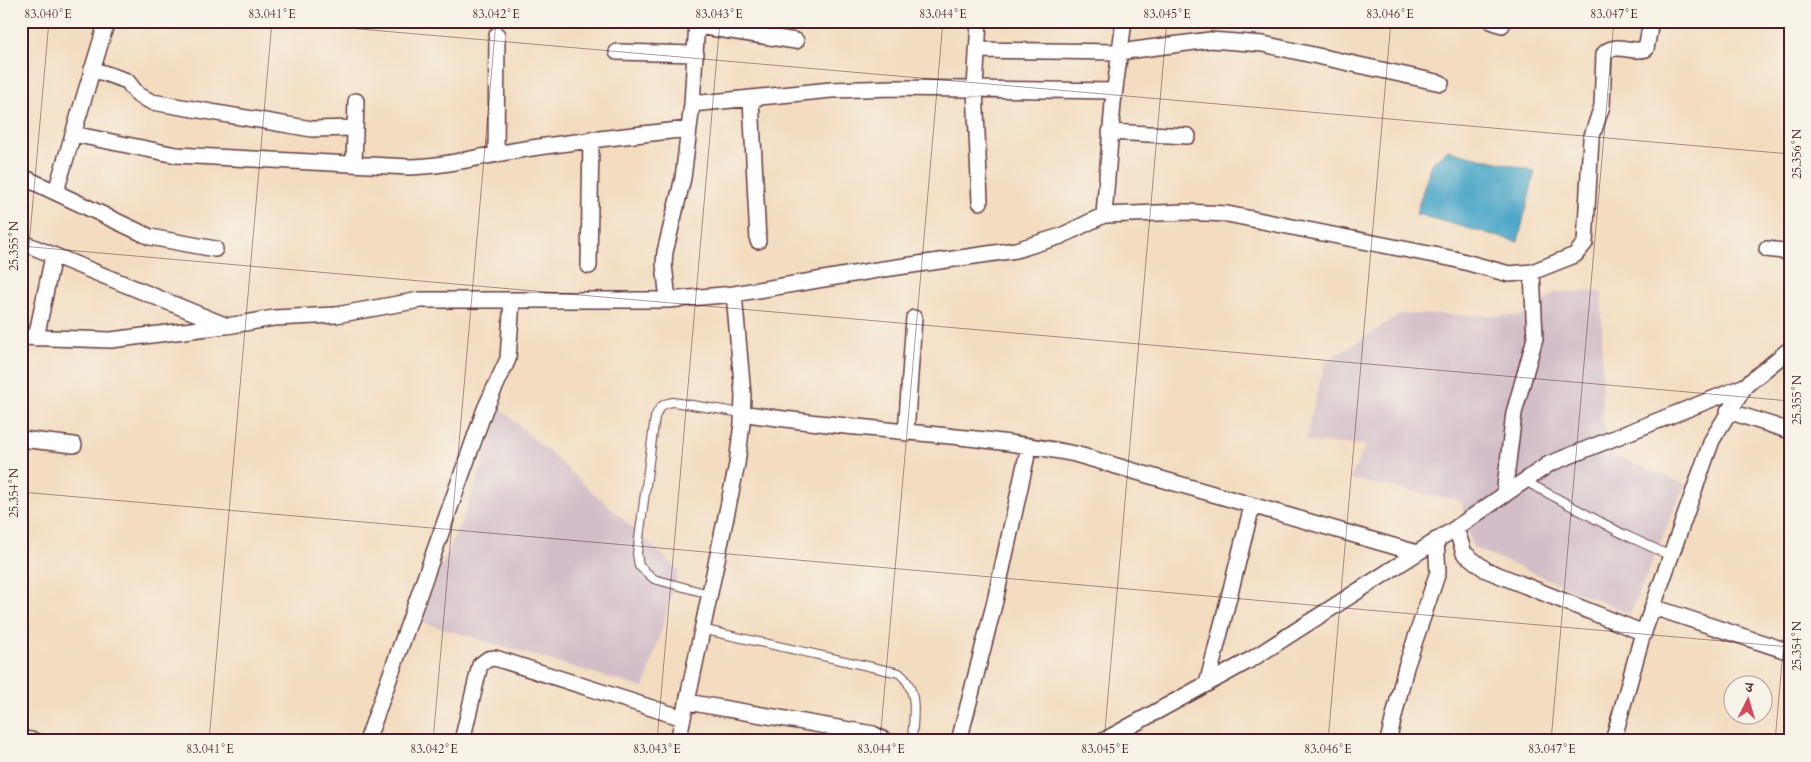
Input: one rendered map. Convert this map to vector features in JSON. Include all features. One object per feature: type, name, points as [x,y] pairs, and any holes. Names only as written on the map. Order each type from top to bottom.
[{"type":"street","points":[[56,191],[107,21]]},
{"type":"street","points":[[978,21],[975,88],[980,202]]},
{"type":"street","points":[[1104,215],[1114,91],[1124,21]]},
{"type":"street","points":[[53,256],[29,338],[112,340],[274,318],[336,315],[404,301],[668,300],[734,294],[877,270],[1016,250],[1061,236],[1104,215],[1185,212],[1227,214],[1454,259],[1509,274],[1532,272],[1575,254],[1585,243],[1591,139],[1602,106],[1604,54],[1608,49],[1614,48],[1641,51],[1646,49],[1651,21]]},
{"type":"street","points":[[668,300],[664,264],[665,252],[683,178],[692,104],[698,24],[796,41]]},
{"type":"street","points":[[496,154],[497,35]]},
{"type":"street","points":[[977,50],[1119,52],[1210,40],[1239,41],[1263,44],[1441,83]]},
{"type":"street","points":[[617,52],[696,54]]},
{"type":"street","points":[[92,69],[127,81],[138,95],[152,102],[312,129],[355,128]]},
{"type":"street","points":[[692,104],[831,90],[975,88],[1114,91]]},
{"type":"street","points":[[751,99],[758,241]]},
{"type":"street","points":[[354,164],[356,101]]},
{"type":"street","points":[[73,134],[176,155],[430,166],[591,139],[689,129]]},
{"type":"street","points":[[1110,132],[1188,136]]},
{"type":"street","points":[[588,266],[591,139]]},
{"type":"street","points":[[21,176],[150,237],[215,250]]},
{"type":"street","points":[[21,242],[226,326]]},
{"type":"street","points":[[1767,249],[1790,252]]},
{"type":"street","points":[[1504,495],[1514,413],[1535,338],[1532,272]]},
{"type":"street","points":[[678,741],[737,464],[742,413],[734,294]]},
{"type":"street","points":[[367,741],[486,408],[508,359],[512,300]]},
{"type":"street","points":[[906,433],[914,318]]},
{"type":"street","points":[[1613,741],[1644,632],[1712,440],[1745,386],[1790,349]]},
{"type":"street","points":[[1103,741],[1252,659],[1456,528],[1549,464],[1745,386]]},
{"type":"street","points":[[1728,411],[1790,431]]},
{"type":"street","points":[[742,413],[796,421],[1029,446],[1075,454],[1417,552]]},
{"type":"street","points":[[21,439],[74,445]]},
{"type":"street","points":[[959,741],[995,601],[1029,446]]},
{"type":"street","points":[[1207,684],[1252,506]]},
{"type":"street","points":[[1456,528],[1464,553],[1486,570],[1644,632]]},
{"type":"street","points":[[1388,741],[1406,667],[1438,572],[1439,559],[1436,540]]},
{"type":"street","points":[[1653,608],[1790,652]]},
{"type":"street","points":[[462,741],[480,665],[488,659],[495,658],[683,718]]},
{"type":"street","points":[[687,702],[873,734],[886,741]]},
{"type":"street","points":[[21,738],[35,741]]},
{"type":"lane","points":[[709,594],[654,579],[640,566],[637,554],[655,417],[659,408],[665,403],[673,402],[742,413]]},
{"type":"lane","points":[[1525,481],[1623,534],[1671,556]]},
{"type":"lane","points":[[701,629],[899,673],[906,679],[912,690],[914,705],[912,741]]},
{"type":"shaded area","points":[[1556,292],[1602,292],[1602,419],[1615,456],[1685,484],[1630,614],[1472,547],[1461,501],[1350,479],[1366,445],[1305,442],[1325,362],[1401,314],[1522,316]]},
{"type":"shaded area","points":[[501,409],[679,570],[644,688],[417,621],[467,509]]},
{"type":"water","points":[[1447,150],[1535,171],[1518,242],[1416,214],[1431,164]]}]
